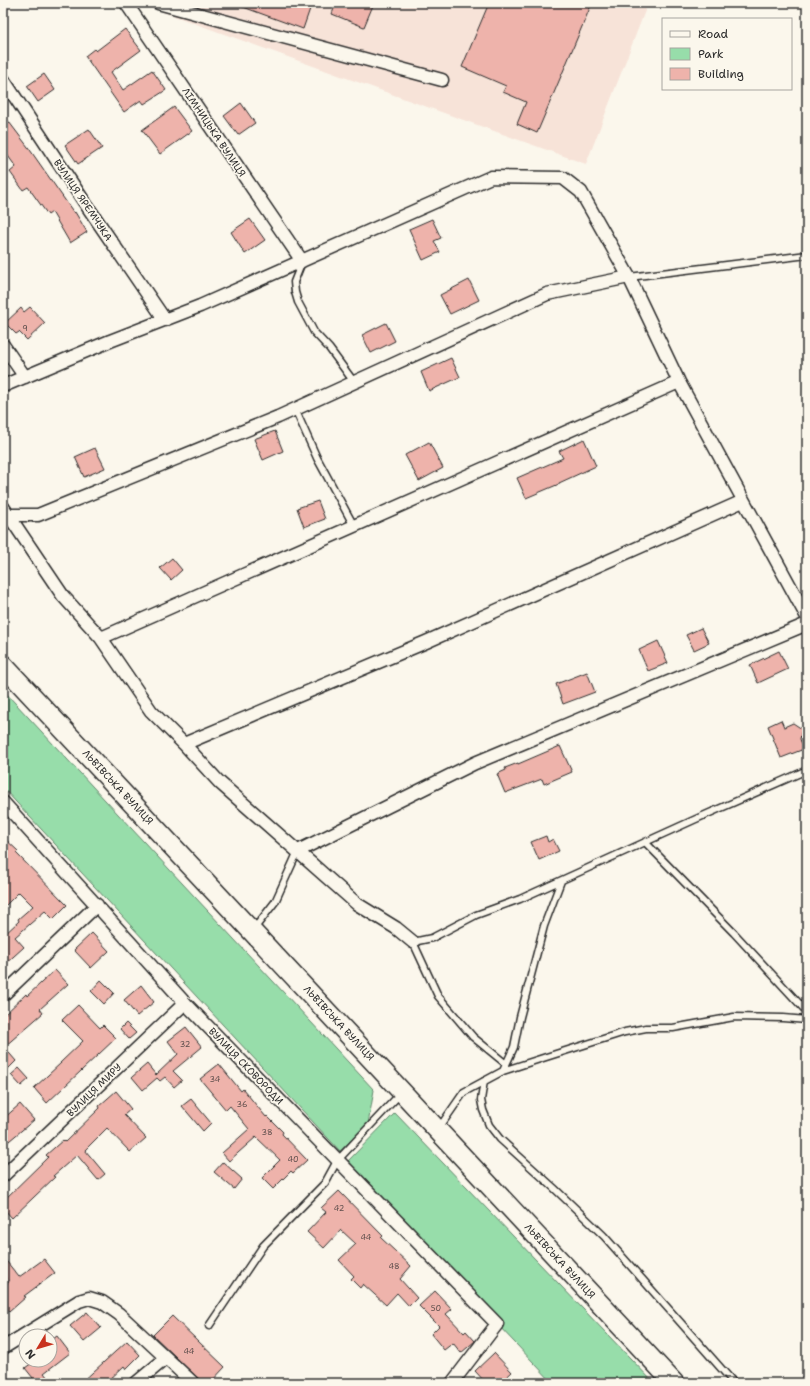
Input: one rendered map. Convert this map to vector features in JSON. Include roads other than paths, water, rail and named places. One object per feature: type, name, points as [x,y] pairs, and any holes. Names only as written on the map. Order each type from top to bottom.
[{"type":"main road","name":"ЛЬВІВСЬКА ВУЛИЦЯ","points":[[3,665],[674,1383]]},
{"type":"street","name":"ЛІМНИЦЬКА ВУЛИЦЯ","points":[[126,3],[302,261]]},
{"type":"street","points":[[158,3],[442,80]]},
{"type":"street","name":"ВУЛИЦЯ ЯРЕМЧУКА","points":[[3,79],[164,320]]},
{"type":"street","points":[[3,386],[110,341],[200,306],[492,177],[563,178],[581,192],[629,277],[679,382],[807,617]]},
{"type":"street","points":[[6,511],[38,515],[295,409],[548,294],[629,277]]},
{"type":"street","points":[[3,345],[25,377]]},
{"type":"street","points":[[100,638],[679,382]]},
{"type":"street","points":[[184,744],[426,642],[743,502]]},
{"type":"street","points":[[6,511],[63,596],[100,638],[151,711],[220,783],[357,904],[396,928],[413,942]]},
{"type":"street","points":[[298,851],[475,763],[807,624]]},
{"type":"street","name":"ВУЛИЦЯ СКОВОРОДИ","points":[[3,802],[185,1003],[497,1324],[452,1383]]},
{"type":"street","points":[[3,995],[97,905]]},
{"type":"street","name":"ВУЛИЦЯ МИРУ","points":[[3,1176],[185,1003]]},
{"type":"street","points":[[3,1348],[79,1301],[89,1298],[102,1302],[119,1314],[193,1383]]},
{"type":"street","points":[[136,1383],[166,1358]]},
{"type":"lane","points":[[629,277],[807,254]]},
{"type":"lane","points":[[302,261],[294,282],[298,302],[314,332],[329,348],[354,382]]},
{"type":"lane","points":[[295,409],[317,458],[354,526]]},
{"type":"lane","points":[[506,1064],[473,1037],[438,996],[413,942],[432,938],[476,915],[520,899],[807,770]]},
{"type":"lane","points":[[645,842],[734,933],[807,1012]]},
{"type":"lane","points":[[251,932],[275,902],[298,851]]},
{"type":"lane","points":[[503,1072],[514,1047],[520,1017],[544,926],[561,880]]},
{"type":"lane","points":[[438,1130],[464,1092],[484,1081],[503,1072],[542,1058],[625,1032],[646,1028],[673,1028],[734,1017],[807,1020]]},
{"type":"lane","points":[[484,1081],[481,1100],[483,1110],[489,1125],[500,1139],[604,1236],[734,1383]]},
{"type":"lane","points":[[209,1326],[263,1246],[325,1183],[337,1161],[403,1092]]}]
